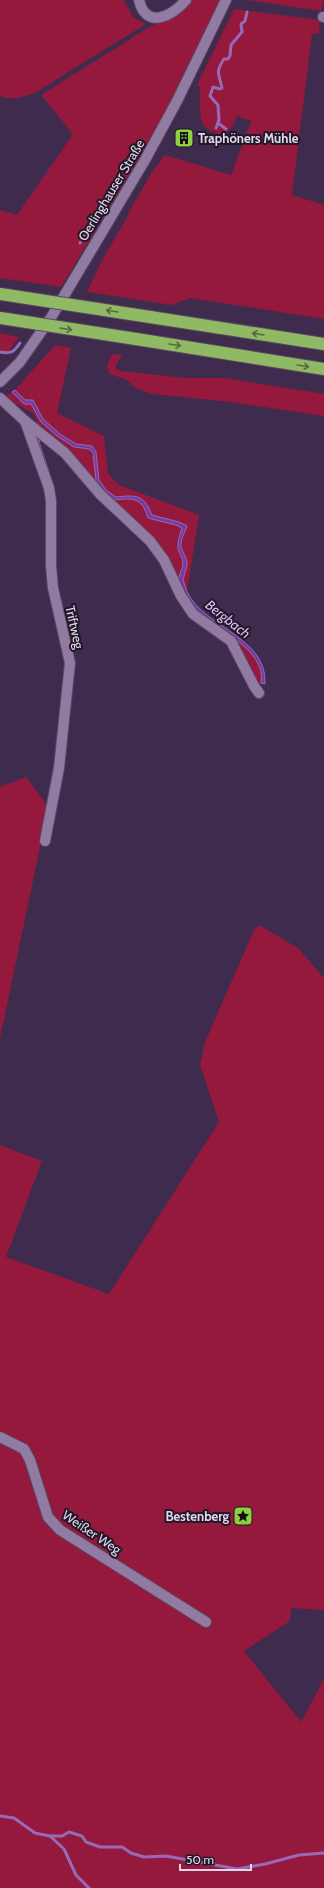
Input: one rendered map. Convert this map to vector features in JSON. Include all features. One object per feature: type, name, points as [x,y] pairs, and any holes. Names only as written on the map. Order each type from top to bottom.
[{"type":"highway","points":[[0,294],[324,344]]},
{"type":"highway","points":[[0,318],[324,369]]},
{"type":"street","points":[[139,0],[143,10],[148,15],[155,18],[164,17],[176,11],[186,0]]},
{"type":"street","name":"Oerlinghauser Straße","points":[[0,382],[20,362],[52,316],[145,160],[177,101],[226,0]]},
{"type":"street","name":"Triftweg","points":[[0,398],[65,454],[100,494],[150,541],[164,560],[181,596],[193,614],[231,641],[254,686],[260,692]]},
{"type":"street","name":"Triftweg","points":[[25,421],[49,488],[51,501],[50,566],[70,664],[59,768],[45,841]]},
{"type":"street","name":"Weißer Weg","points":[[0,1437],[24,1449],[30,1460],[48,1517],[60,1530],[206,1622]]},
{"type":"shaded area","points":[[0,0],[124,0],[133,17],[146,24],[36,92],[18,98],[9,98],[0,96]]},
{"type":"shaded area","points":[[191,0],[221,0],[155,132],[61,287],[0,278],[0,210],[17,215],[73,134],[41,95],[151,26],[173,17]]},
{"type":"shaded area","points":[[247,0],[324,0],[321,11]]},
{"type":"shaded area","points":[[234,9],[320,20],[319,34],[312,34],[292,195],[324,205],[324,319],[190,298],[172,305],[87,292],[101,262],[131,208],[152,172],[165,155],[231,175],[251,121],[237,116],[231,128],[222,134],[218,134],[208,129],[204,125],[201,117],[200,87],[197,85]]},
{"type":"shaded area","points":[[0,333],[19,337],[8,352],[0,351]]},
{"type":"shaded area","points":[[55,345],[71,348],[57,413],[104,436],[108,474],[119,485],[199,515],[187,592],[183,581],[187,562],[181,545],[187,526],[179,522],[152,515],[146,503],[138,497],[116,497],[106,490],[99,480],[96,452],[92,446],[76,444],[60,434],[43,419],[33,400],[25,400],[15,390]]},
{"type":"shaded area","points":[[112,354],[122,355],[116,365],[116,369],[122,371],[185,378],[224,378],[324,394],[324,416],[230,402],[153,394],[137,389],[125,379],[109,374],[107,365]]},
{"type":"shaded area","points":[[15,390],[25,400],[33,400],[43,419],[60,434],[76,444],[92,446],[96,452],[99,480],[106,490],[116,497],[138,497],[146,503],[152,515],[179,522],[187,526],[182,539],[181,547],[187,562],[184,583],[190,598],[201,610],[243,641],[255,653],[263,667],[265,684],[261,683],[260,668],[252,655],[240,643],[195,609],[185,596],[179,581],[183,563],[178,549],[182,528],[148,518],[143,506],[136,500],[114,500],[103,493],[96,480],[93,453],[89,449],[74,447],[57,436],[41,422],[31,404],[24,404],[12,392]]},
{"type":"shaded area","points":[[12,392],[24,404],[31,404],[41,422],[57,436],[74,447],[89,449],[94,459],[97,483],[105,494],[114,500],[136,500],[143,506],[148,518],[182,528],[178,549],[183,563],[179,581],[185,596],[195,609],[240,643],[252,655],[260,668],[261,683],[259,685],[233,640],[197,613],[185,599],[168,561],[157,545],[103,493],[66,452],[39,427],[34,414],[8,399],[7,395]]},
{"type":"shaded area","points":[[26,777],[50,809],[41,843],[0,1038],[0,787]]},
{"type":"shaded area","points":[[259,925],[298,948],[324,978],[324,1610],[291,1608],[290,1621],[244,1651],[301,1722],[324,1679],[324,1888],[0,1888],[0,1145],[42,1161],[6,1257],[109,1294],[219,1122],[200,1065],[205,1042],[254,930]]},
{"type":"waterway","points":[[216,128],[219,120],[218,105],[210,96],[213,87],[220,89],[222,88],[218,73],[219,67],[224,59],[228,59],[230,56],[231,45],[242,32],[241,24],[245,21],[247,12]]},
{"type":"waterway","points":[[218,123],[226,129]]},
{"type":"waterway","points":[[80,243],[93,223]]},
{"type":"waterway","points":[[0,352],[12,352],[20,343]]},
{"type":"waterway","points":[[39,437],[38,442],[51,481]]},
{"type":"waterway","points":[[0,1816],[14,1818],[35,1833],[50,1836],[62,1836],[69,1832],[82,1836],[86,1842],[100,1847],[122,1847],[131,1853],[144,1857],[166,1856],[237,1869],[265,1864],[299,1855],[324,1853]]},
{"type":"waterway","points":[[50,1836],[64,1849],[76,1875],[89,1888]]},
{"type":"place","name":"Traphöners Mühle","points":[[184,138]]},
{"type":"place","name":"Bestenberg","points":[[243,1516]]},
{"type":"water label","name":"Bergbach","points":[[228,619]]}]
